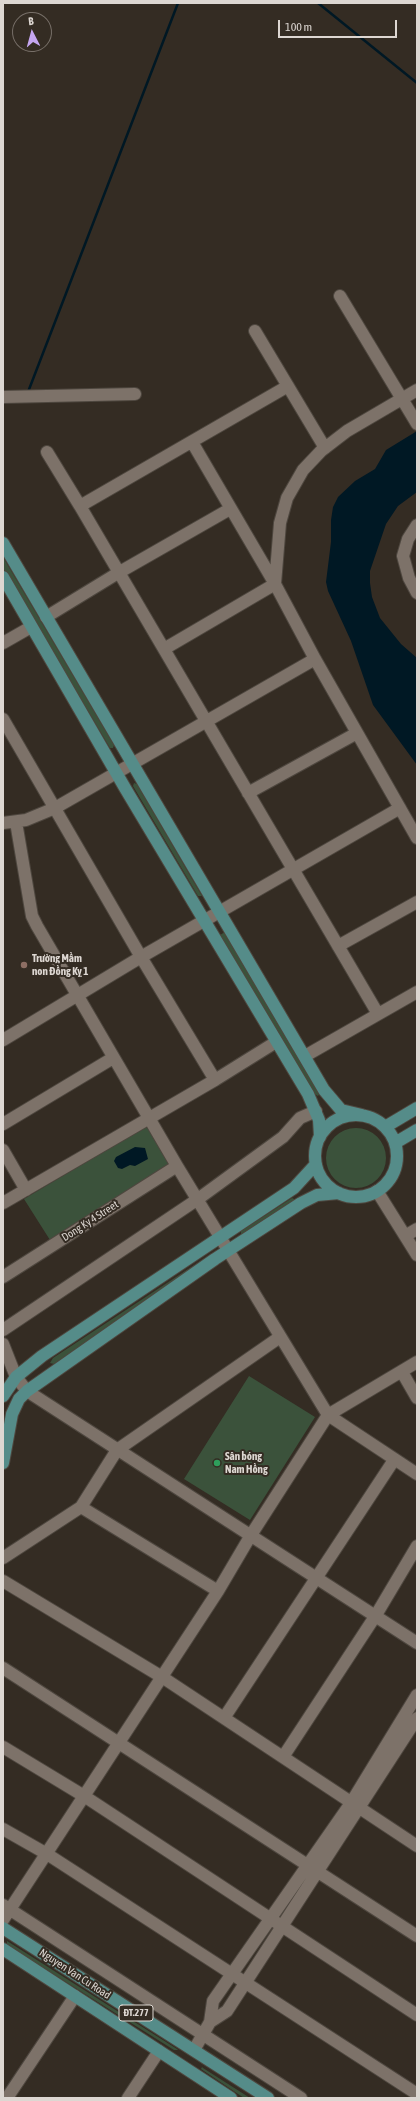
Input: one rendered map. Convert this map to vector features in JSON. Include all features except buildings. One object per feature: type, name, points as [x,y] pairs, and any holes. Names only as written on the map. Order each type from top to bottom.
[{"type":"main road","points":[[3,543],[131,764],[324,1090],[337,1106],[346,1112],[375,1119],[386,1127],[395,1143],[397,1153],[396,1167],[388,1181],[377,1191],[358,1196],[339,1192],[324,1194],[302,1203],[230,1250],[27,1391],[19,1399],[12,1414],[3,1463]]},
{"type":"main road","points":[[3,577],[117,773],[308,1094],[316,1111],[320,1126],[320,1137],[316,1150],[316,1164],[326,1183],[339,1192]]},
{"type":"main road","points":[[386,1127],[417,1108]]},
{"type":"main road","points":[[320,1137],[328,1126],[340,1118],[362,1115]]},
{"type":"main road","points":[[395,1143],[417,1130]]},
{"type":"main road","points":[[3,1396],[16,1377],[49,1352],[294,1188],[316,1164]]},
{"type":"main road","name":"Nguyen Van Cu Road","points":[[3,1928],[268,2098]]},
{"type":"main road","name":"Nguyen Van Cu Road","points":[[3,1950],[231,2098]]},
{"type":"street","points":[[340,296],[417,424]]},
{"type":"street","points":[[255,330],[325,448]]},
{"type":"street","points":[[80,506],[288,386]]},
{"type":"street","points":[[275,584],[280,523],[288,498],[303,470],[325,448],[347,431],[417,390]]},
{"type":"street","points":[[3,397],[136,394]]},
{"type":"street","points":[[192,442],[275,584],[315,659],[417,838]]},
{"type":"street","points":[[47,452],[378,1014]]},
{"type":"street","points":[[46,617],[118,573],[230,509]]},
{"type":"street","points":[[417,525],[408,539],[403,556],[409,578],[417,593]]},
{"type":"street","points":[[262,563],[270,566],[277,559]]},
{"type":"street","points":[[164,649],[275,584]]},
{"type":"street","points":[[3,643],[31,626]]},
{"type":"street","points":[[3,823],[16,822],[55,808],[315,659]]},
{"type":"street","points":[[3,719],[141,957],[215,1080]]},
{"type":"street","points":[[248,793],[357,732]]},
{"type":"street","points":[[3,1040],[204,919],[400,808]]},
{"type":"street","points":[[16,822],[32,916],[113,1058],[150,1118],[177,1166],[230,1250],[280,1337],[328,1415],[417,1474]]},
{"type":"street","points":[[338,946],[417,902]]},
{"type":"street","points":[[305,1056],[417,992]]},
{"type":"street","points":[[3,1203],[215,1080],[276,1042]]},
{"type":"street","points":[[3,1124],[113,1058]]},
{"type":"street","points":[[3,1330],[198,1199],[283,1137],[300,1118],[316,1111]]},
{"type":"street","points":[[3,1150],[26,1190]]},
{"type":"street","name":"Dong Ky 4 Street","points":[[3,1277],[177,1166]]},
{"type":"street","points":[[377,1191],[417,1255]]},
{"type":"street","points":[[405,1236],[417,1228]]},
{"type":"street","points":[[3,1558],[81,1506],[117,1450],[280,1337]]},
{"type":"street","points":[[3,1344],[16,1377],[27,1391],[376,1615],[417,1643]]},
{"type":"street","points":[[3,1920],[7,1907],[47,1854],[218,1591],[251,1535],[328,1415],[417,1362]]},
{"type":"street","points":[[402,1372],[417,1398]]},
{"type":"street","points":[[224,1718],[394,1460]]},
{"type":"street","points":[[81,1506],[218,1591]]},
{"type":"street","points":[[283,1757],[376,1615],[417,1546]]},
{"type":"street","points":[[3,1581],[162,1677],[417,1846]]},
{"type":"street","points":[[3,1668],[314,1867],[417,1936]]},
{"type":"street","points":[[355,1805],[417,1695]]},
{"type":"street","points":[[194,2050],[210,2022],[227,2011],[282,1926],[314,1867],[355,1805],[417,1718]]},
{"type":"street","points":[[3,1747],[84,1796],[417,2015]]},
{"type":"street","points":[[3,1829],[47,1854],[417,2094]]},
{"type":"street","points":[[210,2022],[213,2001],[271,1920],[314,1867]]},
{"type":"street","points":[[7,1907],[300,2098]]},
{"type":"street","points":[[7,2098],[75,1996]]},
{"type":"street","points":[[128,2098],[159,2050]]},
{"type":"green space","points":[[3,557],[114,745],[113,748],[110,748],[3,568]]},
{"type":"green space","points":[[134,783],[137,784],[202,896],[198,896],[133,786]]},
{"type":"green space","points":[[225,932],[320,1093],[318,1096],[315,1094],[220,935]]},
{"type":"green space","points":[[145,1127],[148,1128],[168,1165],[50,1240],[24,1199]]},
{"type":"green space","points":[[356,1128],[373,1133],[381,1141],[386,1158],[381,1175],[373,1183],[356,1188],[339,1183],[331,1175],[326,1158],[331,1141],[339,1133]]},
{"type":"green space","points":[[292,1198],[296,1200],[242,1236],[241,1231]]},
{"type":"green space","points":[[208,1256],[210,1259],[54,1364],[50,1363],[53,1358]]},
{"type":"green space","points":[[249,1376],[315,1417],[250,1520],[184,1479]]},
{"type":"green space","points":[[7,1941],[178,2050],[174,2050],[7,1945]]},
{"type":"green space","points":[[202,2067],[250,2098],[244,2098],[201,2069]]},
{"type":"water","points":[[417,431],[417,492],[398,506],[386,524],[370,571],[370,583],[372,597],[380,618],[401,644],[417,658],[417,765],[373,705],[351,641],[328,591],[326,582],[331,542],[331,520],[333,507],[338,497],[355,481],[375,469],[386,450]]},
{"type":"water","points":[[135,1147],[145,1148],[148,1159],[135,1166],[130,1165],[122,1169],[118,1168],[114,1161],[116,1157]]},
{"type":"waterway","points":[[28,392],[178,3]]},
{"type":"waterway","points":[[318,3],[417,83]]},
{"type":"place","name":"Trường Mầm non Đồng Kỵ 1","points":[[24,965]]},
{"type":"place","name":"Sân bóng Nam Hồng","points":[[217,1463]]}]
